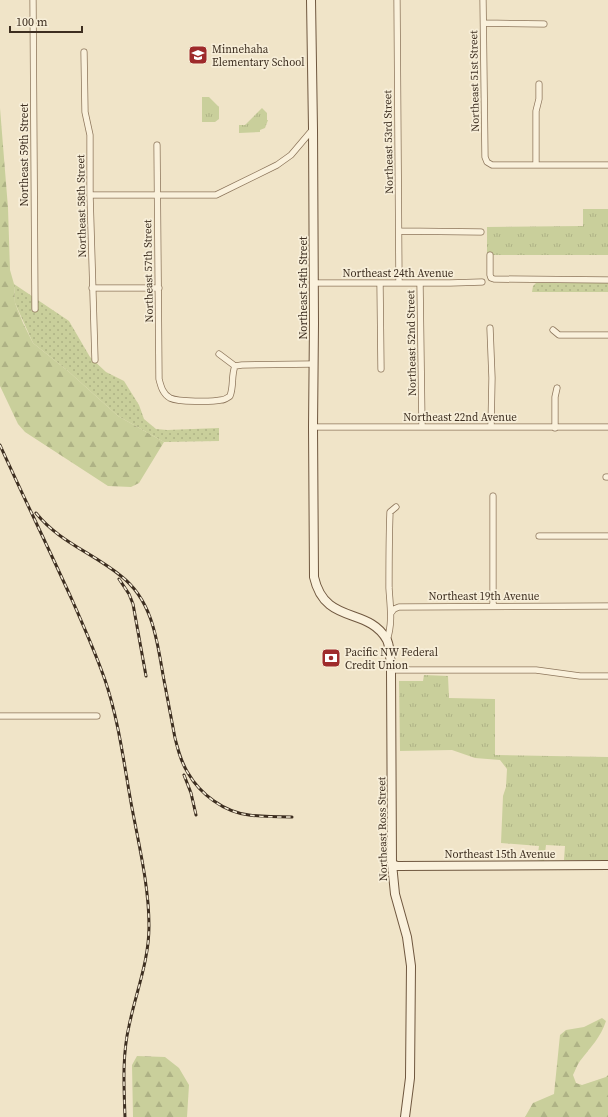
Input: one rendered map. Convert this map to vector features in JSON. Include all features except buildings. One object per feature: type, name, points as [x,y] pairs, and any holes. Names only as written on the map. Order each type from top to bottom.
[{"type":"street","name":"Northeast 59th Street","points":[[32,0],[35,309]]},
{"type":"street","name":"Northeast 54th Street","points":[[311,0],[314,283],[314,577],[318,590],[331,606],[343,613],[359,618],[373,625],[387,640]]},
{"type":"street","name":"Northeast 53rd Street","points":[[397,0],[399,283]]},
{"type":"street","name":"Northeast 51st Street","points":[[484,0],[485,156],[487,162],[492,165],[536,165]]},
{"type":"street","points":[[484,23],[544,24]]},
{"type":"street","name":"Northeast 58th Street","points":[[84,52],[85,112],[90,135],[92,288],[95,360]]},
{"type":"street","points":[[539,84],[539,99],[536,111],[536,165],[608,165]]},
{"type":"street","points":[[90,195],[216,195],[277,165],[292,155],[313,129]]},
{"type":"street","name":"Northeast 57th Street","points":[[157,145],[159,379],[161,388],[166,395],[181,400],[225,399],[230,396],[233,390],[233,371],[235,366]]},
{"type":"street","points":[[399,231],[481,232]]},
{"type":"street","points":[[490,256],[490,274],[491,278],[494,279],[608,280]]},
{"type":"street","name":"Northeast 24th Avenue","points":[[314,283],[482,282]]},
{"type":"street","points":[[380,283],[381,369]]},
{"type":"street","name":"Northeast 52nd Street","points":[[420,283],[422,427]]},
{"type":"street","points":[[92,288],[159,288]]},
{"type":"street","points":[[490,328],[492,378],[491,428]]},
{"type":"street","points":[[553,330],[559,335],[608,334]]},
{"type":"street","points":[[219,354],[235,366],[314,364]]},
{"type":"street","points":[[555,428],[554,397],[557,388]]},
{"type":"street","name":"Northeast 22nd Avenue","points":[[313,427],[608,427]]},
{"type":"street","points":[[493,496],[493,606]]},
{"type":"street","points":[[387,640],[390,632],[391,613],[389,552],[390,512],[396,507]]},
{"type":"street","points":[[539,536],[608,536]]},
{"type":"street","name":"Northeast 19th Avenue","points":[[391,613],[398,607],[608,606]]},
{"type":"street","name":"Northeast Ross Street","points":[[387,640],[391,670],[392,864],[395,894],[407,937],[411,966],[410,1078],[405,1117]]},
{"type":"street","points":[[391,670],[536,670],[580,676],[608,676]]},
{"type":"street","points":[[0,716],[96,716]]},
{"type":"street","name":"Northeast 15th Avenue","points":[[392,864],[397,866],[608,865]]},
{"type":"green space","points":[[202,97],[209,97],[219,107],[219,119],[215,122],[202,122]]},
{"type":"green space","points":[[0,108],[8,208],[10,270],[14,284],[15,303],[33,343],[68,371],[118,416],[164,442],[139,483],[131,487],[108,486],[25,432],[18,424],[0,386]]},
{"type":"green space","points":[[262,108],[267,113],[268,120],[265,128],[260,130],[260,132],[239,133],[239,125],[245,125]]},
{"type":"green space","points":[[583,209],[608,209],[608,255],[487,255],[487,227],[583,226]]},
{"type":"green space","points":[[536,283],[608,283],[608,292],[532,292],[533,286]]},
{"type":"green space","points":[[14,284],[69,321],[90,357],[106,372],[124,381],[139,405],[144,419],[156,429],[219,428],[219,441],[164,442],[118,416],[68,371],[33,343],[15,303]]},
{"type":"green space","points":[[424,675],[448,676],[449,698],[495,699],[495,755],[608,757],[608,860],[564,860],[565,846],[546,845],[544,861],[537,860],[539,846],[501,843],[503,796],[506,787],[507,769],[500,760],[475,758],[452,750],[400,751],[399,681],[423,681]]},
{"type":"green space","points":[[602,1018],[606,1021],[601,1032],[579,1063],[573,1075],[576,1083],[582,1085],[608,1075],[608,1117],[525,1117],[533,1103],[554,1094],[560,1035],[566,1030],[584,1027]]},
{"type":"green space","points":[[137,1056],[165,1057],[179,1068],[189,1085],[187,1117],[133,1117],[132,1065]]},
{"type":"railway","points":[[0,445],[94,650],[110,696],[121,743],[149,911],[145,964],[132,1013],[125,1049],[125,1117]]},
{"type":"railway","points":[[36,513],[55,532],[121,576],[140,597],[146,608],[155,634],[175,738],[182,760],[193,781],[206,795],[222,806],[231,810],[249,815],[292,817]]},
{"type":"railway","points":[[119,579],[129,594],[133,604],[146,676]]},
{"type":"railway","points":[[184,775],[191,793],[196,815]]},
{"type":"place","name":"Minnehaha Elementary School","points":[[198,55]]},
{"type":"place","name":"Pacific NW Federal Credit Union","points":[[331,658]]}]
